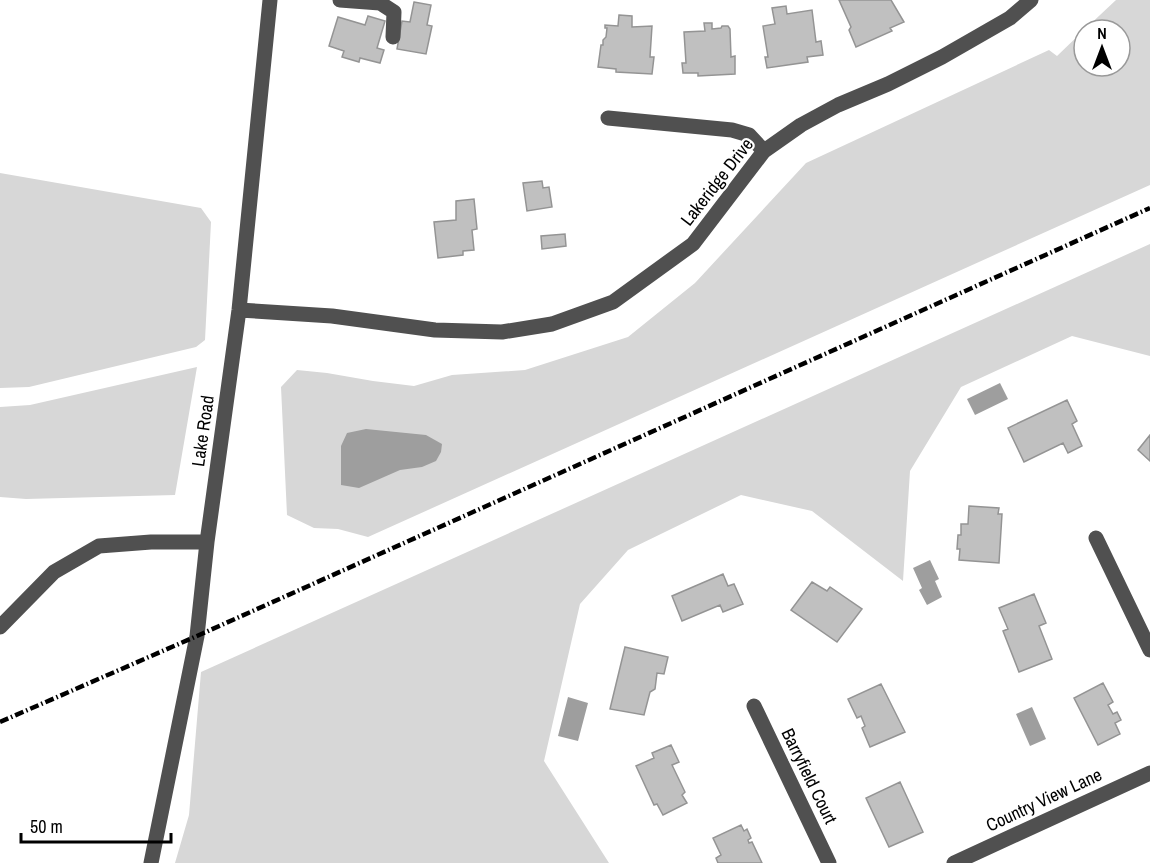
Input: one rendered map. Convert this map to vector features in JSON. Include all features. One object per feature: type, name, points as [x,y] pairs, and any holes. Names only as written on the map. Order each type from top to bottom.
[{"type":"street","name":"Lake Road","points":[[152,863],[193,656],[239,310],[270,0]]},
{"type":"street","points":[[340,0],[380,3],[394,12],[393,37]]},
{"type":"street","name":"Lakeridge Drive","points":[[239,310],[332,315],[435,330],[502,332],[552,324],[613,302],[693,244],[764,151],[801,124],[942,57],[1010,18],[1031,0]]},
{"type":"street","points":[[608,118],[732,130],[749,135],[764,151]]},
{"type":"street","points":[[1096,538],[1150,650]]},
{"type":"street","points":[[0,627],[54,572],[99,546],[151,542],[207,542]]},
{"type":"street","name":"Barryfield Court","points":[[754,706],[829,863]]},
{"type":"street","name":"Country View Lane","points":[[954,863],[1150,773]]},
{"type":"shaded area","points":[[1116,0],[1150,0],[1150,185],[368,537],[338,529],[314,528],[287,515],[281,387],[297,370],[414,386],[452,375],[525,370],[628,337],[695,283],[806,163],[1049,50],[1057,56],[1072,42],[1072,78],[1132,78],[1132,18],[1097,18]]},
{"type":"shaded area","points":[[0,173],[201,208],[211,222],[205,340],[196,347],[29,387],[0,388]]},
{"type":"shaded area","points":[[1150,244],[1150,356],[1072,336],[961,387],[910,471],[903,581],[812,511],[741,495],[628,550],[580,604],[544,761],[609,863],[175,863],[189,815],[201,672]]},
{"type":"shaded area","points":[[197,367],[175,495],[26,499],[0,497],[0,407],[30,405]]},
{"type":"shaded area","points":[[1000,383],[1008,399],[975,415],[967,399]]},
{"type":"shaded area","points":[[366,429],[426,435],[442,444],[441,452],[436,461],[422,467],[400,470],[359,488],[341,485],[341,446],[347,433]]},
{"type":"shaded area","points":[[930,560],[939,579],[935,581],[942,597],[927,605],[919,590],[922,588],[913,568]]},
{"type":"shaded area","points":[[568,697],[588,703],[578,741],[558,736]]},
{"type":"shaded area","points":[[1032,707],[1046,739],[1030,746],[1016,714]]},
{"type":"building","points":[[839,0],[891,0],[904,22],[890,28],[892,31],[856,47],[849,30],[851,27]]},
{"type":"building","points":[[414,2],[431,5],[427,25],[432,26],[426,54],[397,49],[402,21],[410,22]]},
{"type":"building","points":[[786,6],[787,14],[812,10],[816,42],[821,41],[823,55],[807,57],[808,62],[767,68],[765,57],[768,57],[763,26],[775,24],[772,8]]},
{"type":"building","points":[[619,15],[632,16],[632,27],[652,26],[650,57],[654,57],[652,74],[616,72],[616,69],[598,67],[601,45],[606,37],[605,25],[618,26]]},
{"type":"building","points":[[368,16],[385,21],[377,48],[384,50],[380,63],[360,58],[359,62],[342,57],[344,51],[329,46],[338,17],[365,25]]},
{"type":"building","points":[[704,23],[712,23],[712,29],[728,26],[730,29],[731,57],[735,56],[735,74],[698,76],[698,73],[683,73],[682,63],[686,63],[684,32],[705,31]]},
{"type":"building","points":[[542,181],[543,188],[549,187],[552,207],[527,211],[523,183]]},
{"type":"building","points":[[474,199],[477,229],[472,230],[474,250],[463,251],[463,255],[438,258],[434,222],[456,220],[456,201]]},
{"type":"building","points":[[565,234],[566,246],[542,249],[541,236]]},
{"type":"building","points":[[1067,400],[1077,421],[1072,424],[1082,446],[1068,453],[1063,443],[1024,462],[1008,428]]},
{"type":"building","points":[[1150,435],[1150,461],[1138,450]]},
{"type":"building","points":[[969,506],[999,508],[998,514],[1002,514],[999,563],[959,560],[958,535],[961,535],[961,524],[968,524]]},
{"type":"building","points":[[723,574],[728,586],[734,584],[743,604],[723,612],[720,605],[682,621],[672,596]]},
{"type":"building","points":[[812,582],[827,591],[830,587],[862,609],[837,642],[791,610]]},
{"type":"building","points":[[1034,594],[1046,623],[1039,626],[1052,659],[1019,672],[1003,631],[1008,629],[999,608]]},
{"type":"building","points":[[625,647],[668,657],[664,674],[657,673],[655,689],[650,692],[644,715],[610,709]]},
{"type":"building","points":[[1103,683],[1113,702],[1108,705],[1113,714],[1117,712],[1121,720],[1115,723],[1120,734],[1098,745],[1074,698]]},
{"type":"building","points":[[881,684],[905,732],[870,747],[862,728],[865,726],[861,716],[857,718],[848,699]]},
{"type":"building","points":[[671,745],[679,762],[672,765],[685,792],[682,795],[687,803],[663,815],[657,804],[654,805],[636,766],[654,758],[652,753]]},
{"type":"building","points":[[900,782],[923,832],[889,847],[866,798]]},
{"type":"building","points":[[741,825],[744,831],[747,829],[751,838],[748,840],[749,843],[752,842],[762,863],[718,863],[716,858],[721,855],[713,838]]},
{"type":"railway","points":[[0,722],[197,636],[1150,208]]}]
